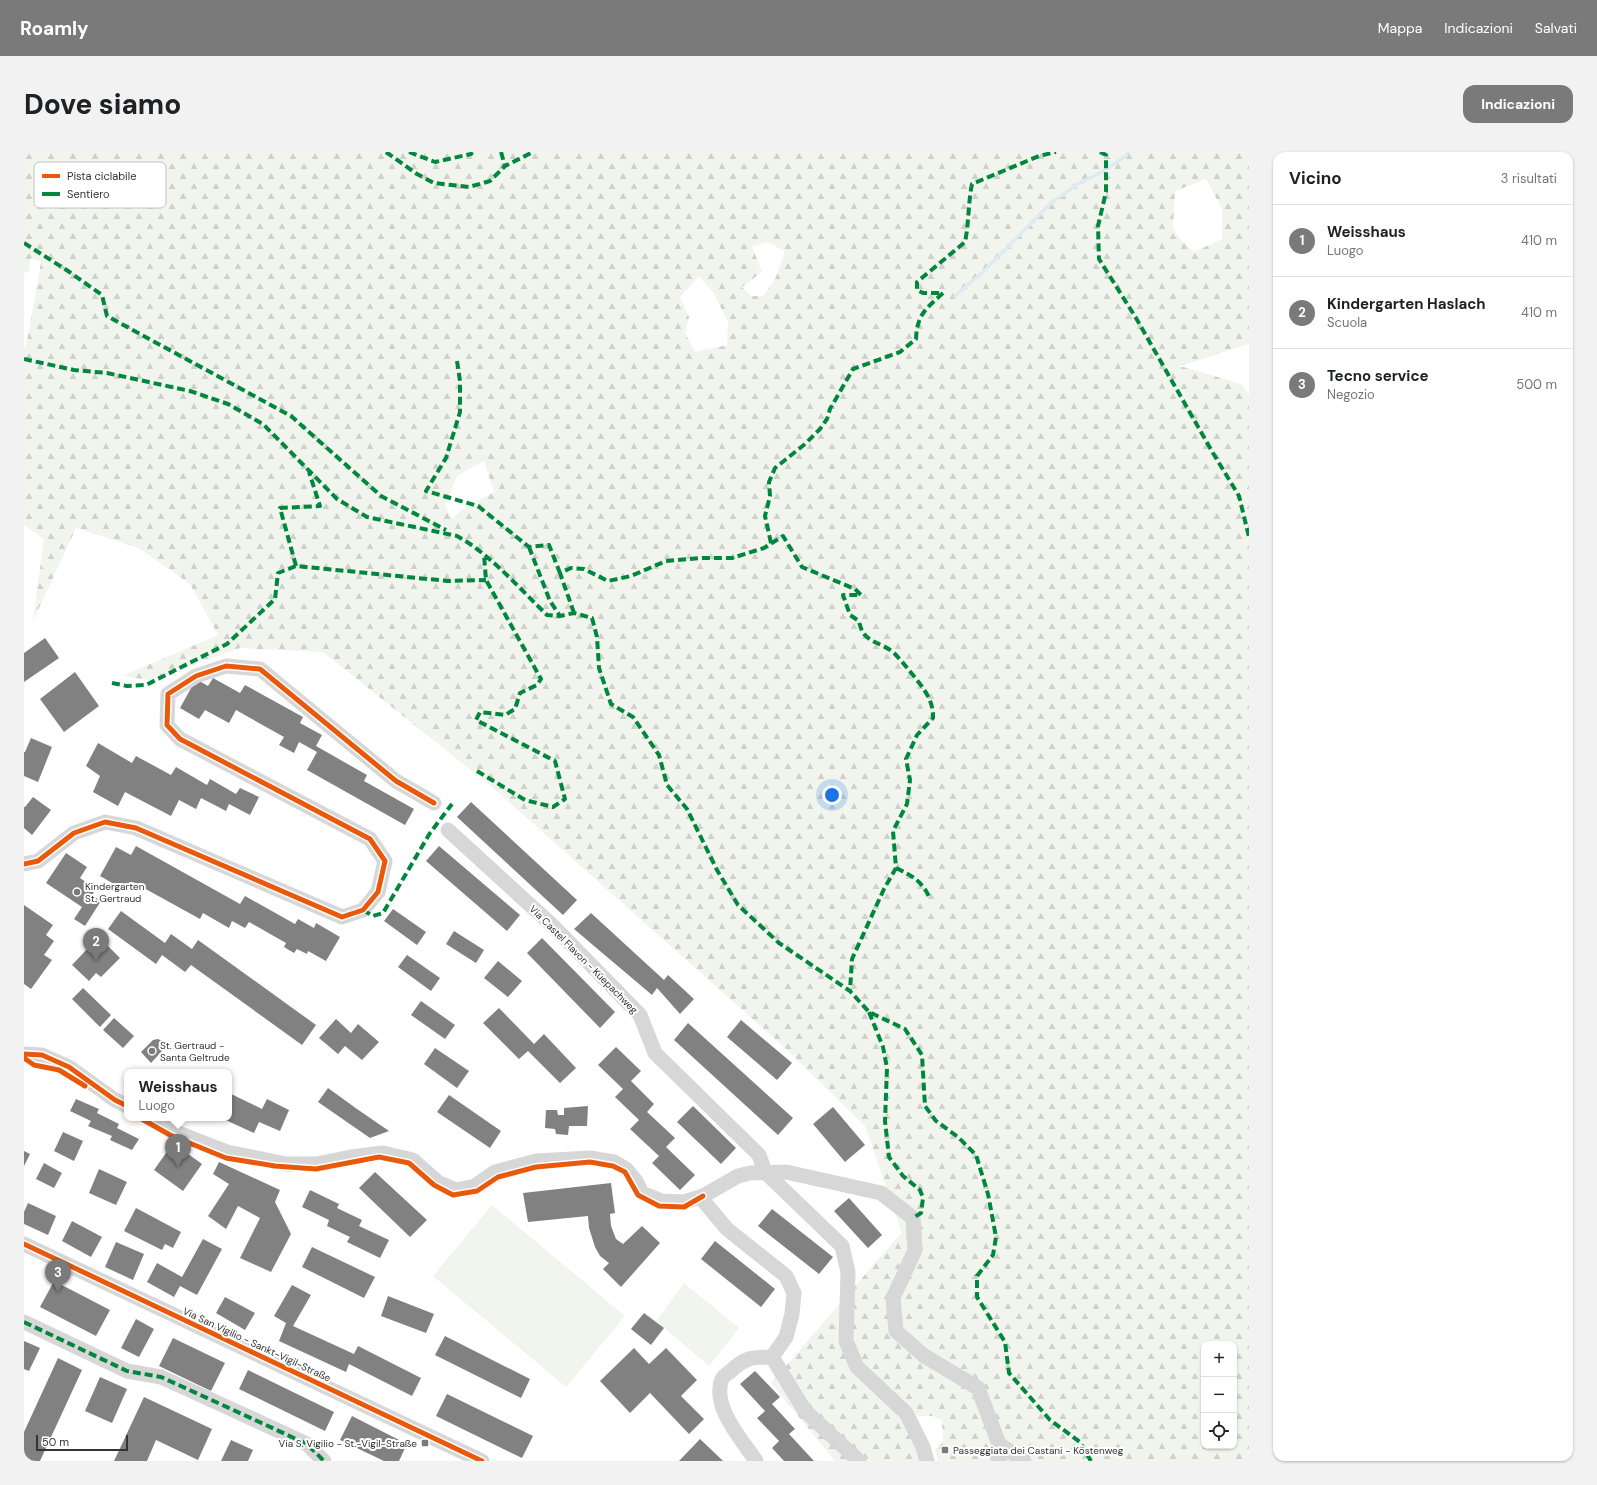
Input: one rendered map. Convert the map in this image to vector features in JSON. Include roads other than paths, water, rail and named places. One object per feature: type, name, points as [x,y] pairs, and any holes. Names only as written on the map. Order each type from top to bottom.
[{"type":"street","points":[[24,864],[38,860],[74,833],[105,822],[136,828],[342,917],[363,910],[378,892],[385,862],[370,839],[180,739],[167,725],[168,694],[196,676],[226,666],[260,669],[396,781],[434,803]]},
{"type":"street","name":"Via Castel Flavon - Küepachweg","points":[[448,830],[553,926],[640,1015],[655,1053],[759,1155],[765,1172]]},
{"type":"street","points":[[24,1054],[42,1055],[69,1067],[115,1100],[124,1104]]},
{"type":"street","points":[[155,1121],[173,1131],[227,1152],[286,1164],[316,1164],[351,1157],[384,1153],[413,1160],[439,1182],[456,1190],[475,1186],[495,1172],[536,1161],[590,1158],[614,1162],[626,1169],[636,1181],[642,1193],[661,1201],[684,1202],[703,1196],[738,1176],[750,1173],[765,1172],[786,1172],[881,1193],[913,1218],[915,1250],[893,1298],[896,1331],[923,1355],[978,1388],[999,1444],[997,1456],[1000,1461]]},
{"type":"street","points":[[765,1172],[842,1246],[848,1272],[846,1341],[857,1367],[906,1413],[923,1447],[927,1461]]},
{"type":"street","points":[[703,1196],[706,1204],[727,1229],[786,1276],[794,1293],[792,1314],[786,1337],[772,1357]]},
{"type":"street","name":"Via San Vigilio - Sankt-Vigil-Straße","points":[[24,1244],[482,1461]]},
{"type":"street","points":[[24,1322],[127,1371],[161,1377],[307,1444],[324,1461]]},
{"type":"street","points":[[756,1461],[724,1412],[720,1393],[722,1379],[740,1362],[755,1357],[772,1357]]},
{"type":"street","points":[[772,1357],[805,1411],[859,1461]]},
{"type":"street","points":[[999,1444],[1024,1461]]},
{"type":"waterway","points":[[955,296],[984,271],[1051,203],[1078,184],[1102,172],[1126,156],[1128,152]]},
{"type":"place","name":"Kindergarten St. Gertraud","points":[[77,892]]},
{"type":"place","name":"Kindergarten Haslach","points":[[96,961]]},
{"type":"place","name":"St. Gertraud - Santa Geltrude","points":[[152,1051]]},
{"type":"place","name":"Weisshaus","points":[[178,1167]]},
{"type":"place","name":"Tecno service","points":[[58,1292]]},
{"type":"place","name":"Via S. Vigilio - St.-Vigil-Straße","points":[[425,1443]]},
{"type":"place","name":"Passeggiata dei Castani - Köstenweg","points":[[945,1450]]}]
